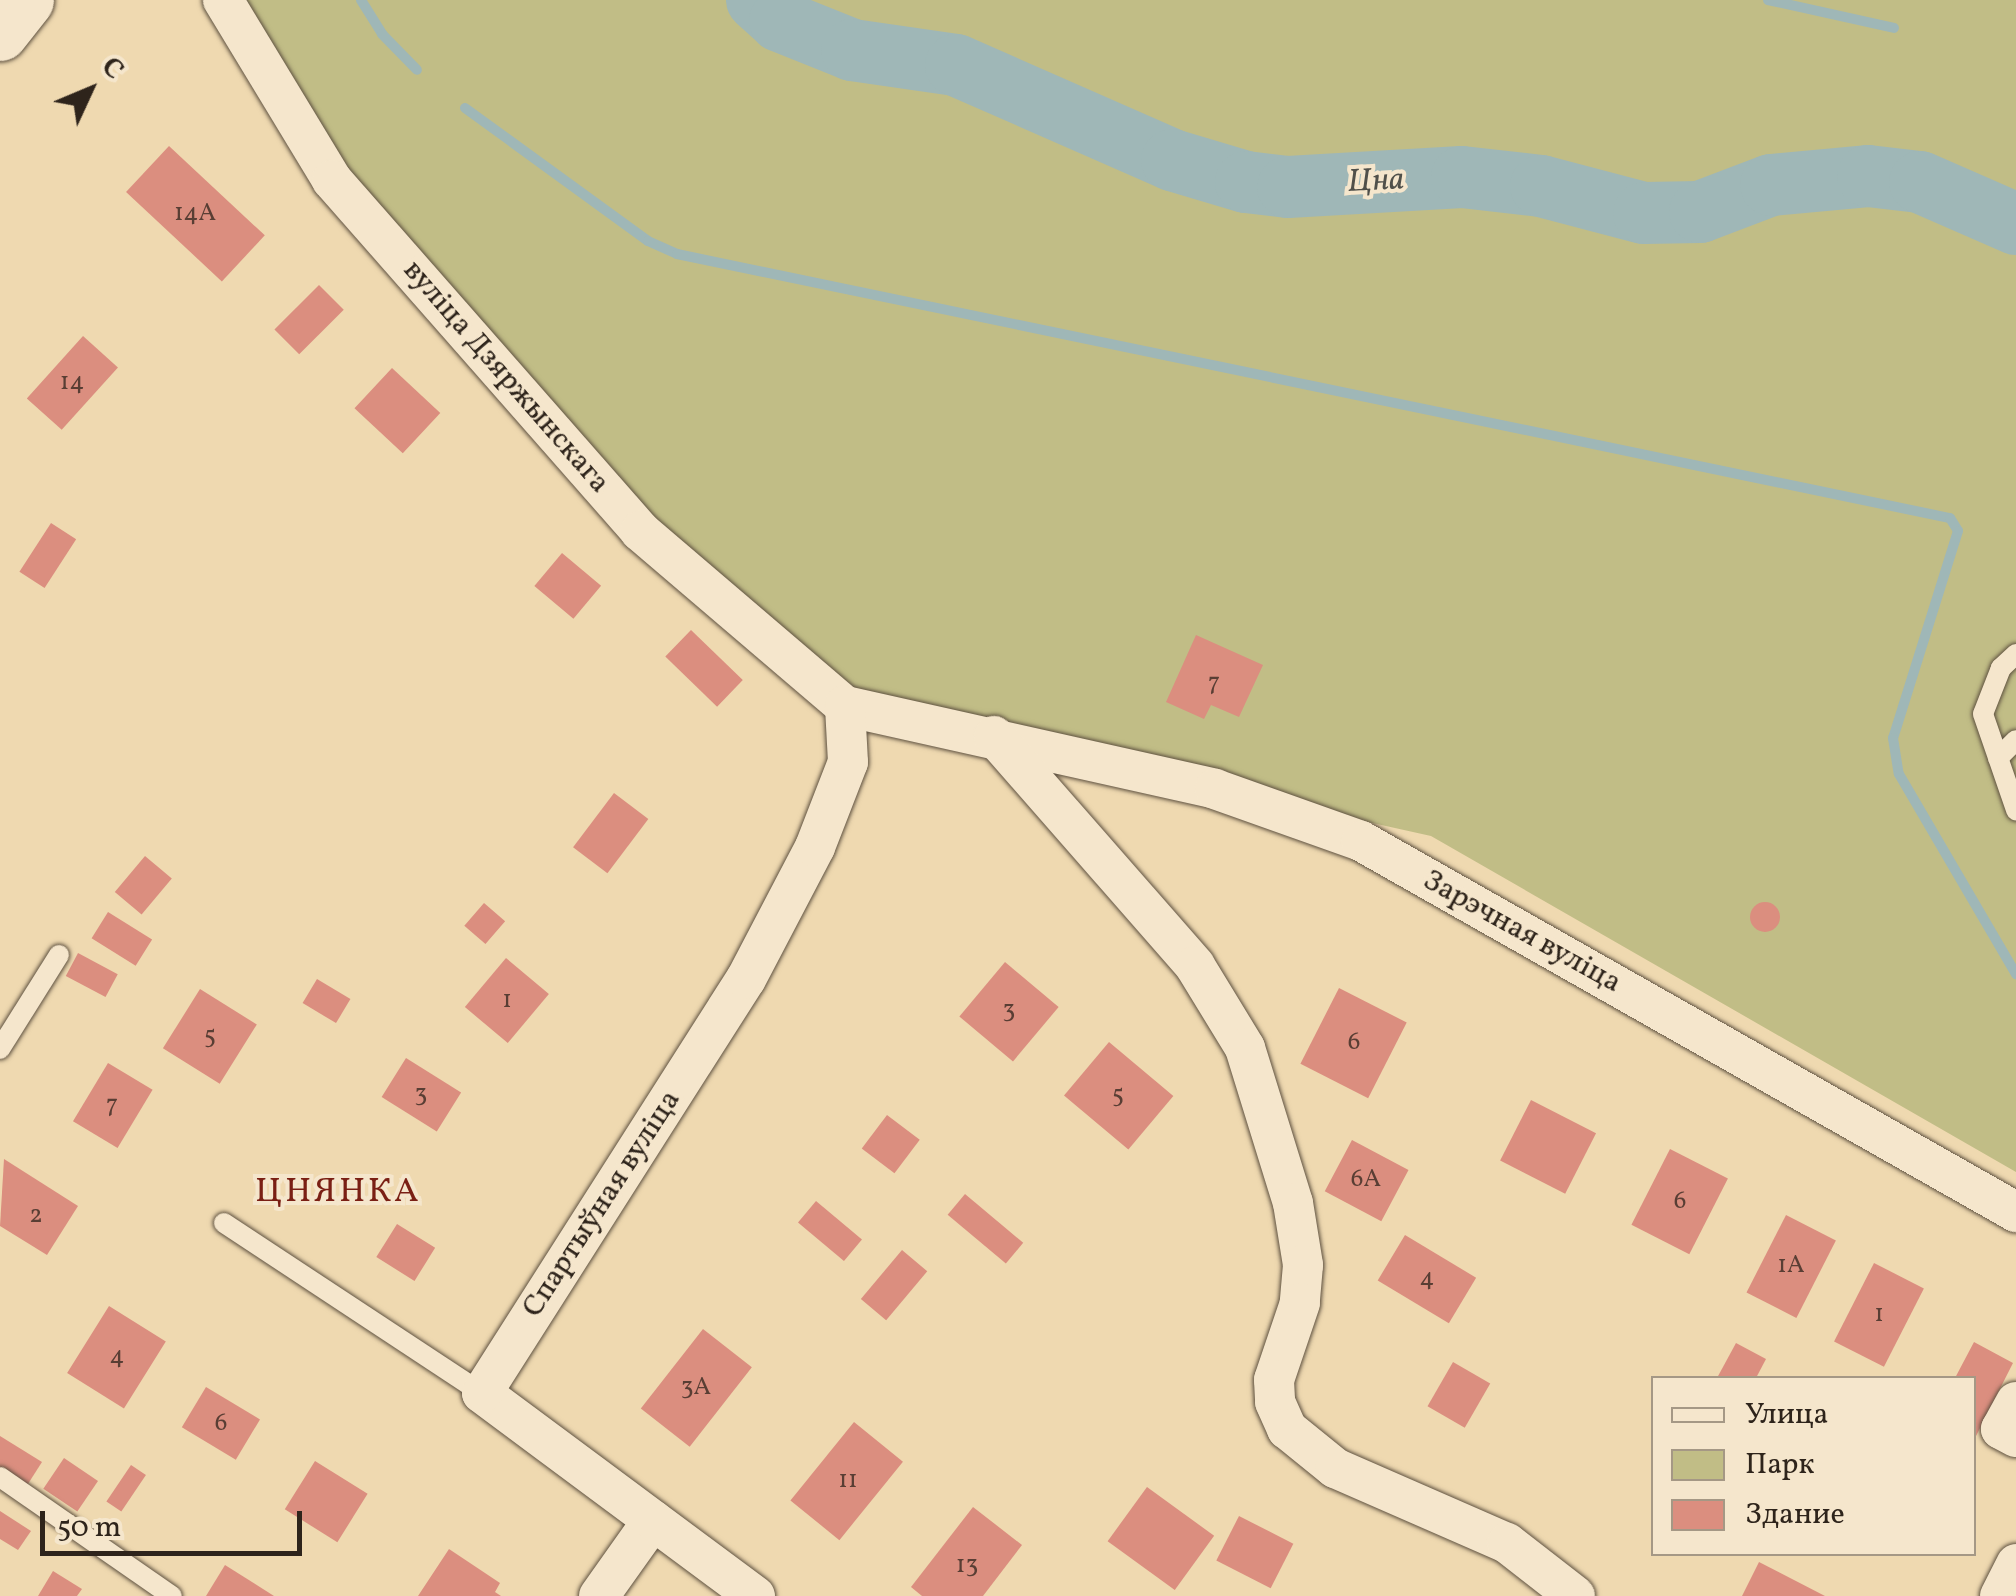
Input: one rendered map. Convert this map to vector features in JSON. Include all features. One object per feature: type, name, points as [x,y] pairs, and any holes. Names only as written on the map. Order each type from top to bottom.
[{"type":"main road","points":[[0,34],[26,0]]},
{"type":"street","name":"вуліца Дзяржынскага","points":[[223,0],[332,180],[640,530],[845,706]]},
{"type":"street","name":"Зарэчная вуліца","points":[[845,706],[994,736],[1215,789],[1360,841],[2016,1212]]},
{"type":"street","name":"Спартыўная вуліца","points":[[482,1392],[746,979],[798,880],[848,762],[845,706]]},
{"type":"street","points":[[994,736],[1196,966],[1245,1048],[1293,1203],[1303,1265],[1300,1302],[1274,1380],[1275,1402],[1287,1429],[1334,1468],[1507,1543],[1575,1596]]},
{"type":"street","points":[[482,1392],[755,1596]]},
{"type":"street","points":[[2016,1402],[2002,1429],[2016,1436]]},
{"type":"street","points":[[599,1596],[653,1520]]},
{"type":"street","points":[[2000,1596],[2016,1564]]},
{"type":"lane","points":[[2016,654],[2001,668],[1983,714],[2016,810]]},
{"type":"lane","points":[[1998,758],[2016,740]]},
{"type":"lane","points":[[0,1049],[59,955]]},
{"type":"lane","points":[[224,1223],[482,1392]]},
{"type":"lane","points":[[0,1477],[172,1596]]},
{"type":"green space","points":[[223,0],[2016,0],[2016,1172],[1431,836],[845,706],[477,344]]},
{"type":"building","points":[[169,146],[265,235],[222,281],[126,192]]},
{"type":"building","points":[[319,285],[344,310],[299,354],[274,330]]},
{"type":"building","points":[[83,336],[118,367],[62,430],[27,398]]},
{"type":"building","points":[[392,368],[440,413],[403,453],[354,408]]},
{"type":"building","points":[[51,523],[76,539],[45,588],[19,572]]},
{"type":"building","points":[[562,553],[601,586],[573,619],[534,586]]},
{"type":"building","points":[[691,630],[743,680],[717,707],[665,657]]},
{"type":"building","points":[[1196,635],[1263,665],[1239,717],[1211,705],[1204,719],[1166,702]]},
{"type":"building","points":[[614,793],[648,819],[607,873],[573,847]]},
{"type":"building","points":[[145,856],[172,878],[142,915],[115,892]]},
{"type":"building","points":[[1765,902],[1776,906],[1780,917],[1776,928],[1765,932],[1754,928],[1750,917],[1754,906]]},
{"type":"building","points":[[484,903],[505,921],[485,944],[464,926]]},
{"type":"building","points":[[108,912],[152,940],[136,966],[92,938]]},
{"type":"building","points":[[78,953],[118,974],[106,997],[66,976]]},
{"type":"building","points":[[506,958],[549,994],[508,1043],[465,1007]]},
{"type":"building","points":[[1005,962],[1059,1007],[1013,1061],[959,1016]]},
{"type":"building","points":[[317,979],[350,999],[336,1023],[303,1003]]},
{"type":"building","points":[[1339,988],[1407,1023],[1368,1098],[1300,1064]]},
{"type":"building","points":[[200,989],[257,1025],[220,1084],[163,1048]]},
{"type":"building","points":[[1109,1042],[1173,1096],[1128,1150],[1064,1096]]},
{"type":"building","points":[[406,1058],[461,1092],[437,1131],[382,1097]]},
{"type":"building","points":[[108,1063],[153,1090],[118,1148],[73,1121]]},
{"type":"building","points":[[1531,1100],[1596,1133],[1565,1194],[1500,1161]]},
{"type":"building","points":[[887,1115],[920,1140],[894,1173],[862,1149]]},
{"type":"building","points":[[1352,1140],[1409,1170],[1381,1221],[1325,1191]]},
{"type":"building","points":[[1670,1149],[1728,1179],[1689,1254],[1631,1225]]},
{"type":"building","points":[[4,1159],[78,1206],[47,1255],[0,1226]]},
{"type":"building","points":[[965,1194],[1023,1243],[1006,1264],[948,1215]]},
{"type":"building","points":[[816,1201],[862,1240],[844,1261],[798,1222]]},
{"type":"building","points":[[1786,1215],[1836,1240],[1796,1318],[1747,1293]]},
{"type":"building","points":[[397,1224],[435,1248],[414,1281],[376,1257]]},
{"type":"building","points":[[1405,1235],[1476,1278],[1449,1323],[1378,1280]]},
{"type":"building","points":[[902,1250],[927,1271],[886,1320],[861,1299]]},
{"type":"building","points":[[1874,1263],[1924,1288],[1884,1367],[1834,1341]]},
{"type":"building","points":[[109,1306],[166,1342],[124,1409],[67,1373]]},
{"type":"building","points":[[703,1329],[752,1367],[690,1447],[641,1409]]},
{"type":"building","points":[[1974,1342],[2013,1363],[1976,1436],[1976,1376],[1956,1376]]},
{"type":"building","points":[[1736,1343],[1766,1359],[1757,1376],[1718,1376]]},
{"type":"building","points":[[1453,1362],[1490,1384],[1465,1428],[1428,1406]]},
{"type":"building","points":[[206,1387],[260,1419],[236,1460],[182,1427]]},
{"type":"building","points":[[854,1422],[903,1462],[839,1540],[790,1500]]},
{"type":"building","points":[[0,1436],[42,1462],[26,1487],[0,1470]]},
{"type":"building","points":[[64,1458],[98,1481],[77,1512],[43,1489]]},
{"type":"building","points":[[315,1461],[368,1494],[337,1542],[285,1509]]},
{"type":"building","points":[[131,1465],[146,1475],[121,1512],[106,1501]]},
{"type":"building","points":[[1147,1487],[1214,1536],[1175,1590],[1108,1541]]},
{"type":"building","points":[[973,1507],[1022,1545],[983,1596],[922,1596],[911,1587]]},
{"type":"building","points":[[0,1511],[31,1531],[18,1550],[0,1539]]},
{"type":"building","points":[[1239,1516],[1293,1544],[1271,1588],[1216,1561]]},
{"type":"building","points":[[449,1549],[500,1583],[495,1592],[501,1596],[418,1596]]},
{"type":"building","points":[[1759,1562],[1825,1596],[1742,1596]]},
{"type":"building","points":[[225,1565],[274,1596],[206,1596]]},
{"type":"building","points":[[53,1571],[82,1589],[77,1596],[38,1596]]},
{"type":"waterway","points":[[361,0],[382,34],[417,70]]},
{"type":"waterway","name":"Цна","points":[[757,0],[780,21],[852,50],[956,65],[1172,160],[1246,182],[1288,187],[1462,177],[1541,186],[1644,213],[1700,212],[1771,185],[1868,176],[1920,182],[2016,224]]},
{"type":"waterway","points":[[1768,0],[1894,28]]},
{"type":"waterway","points":[[465,108],[648,241],[677,254],[1950,518],[1958,531],[1893,738],[1899,774],[2016,974]]},
{"type":"district","name":"ЦНЯНКА","points":[[338,1192]]}]
